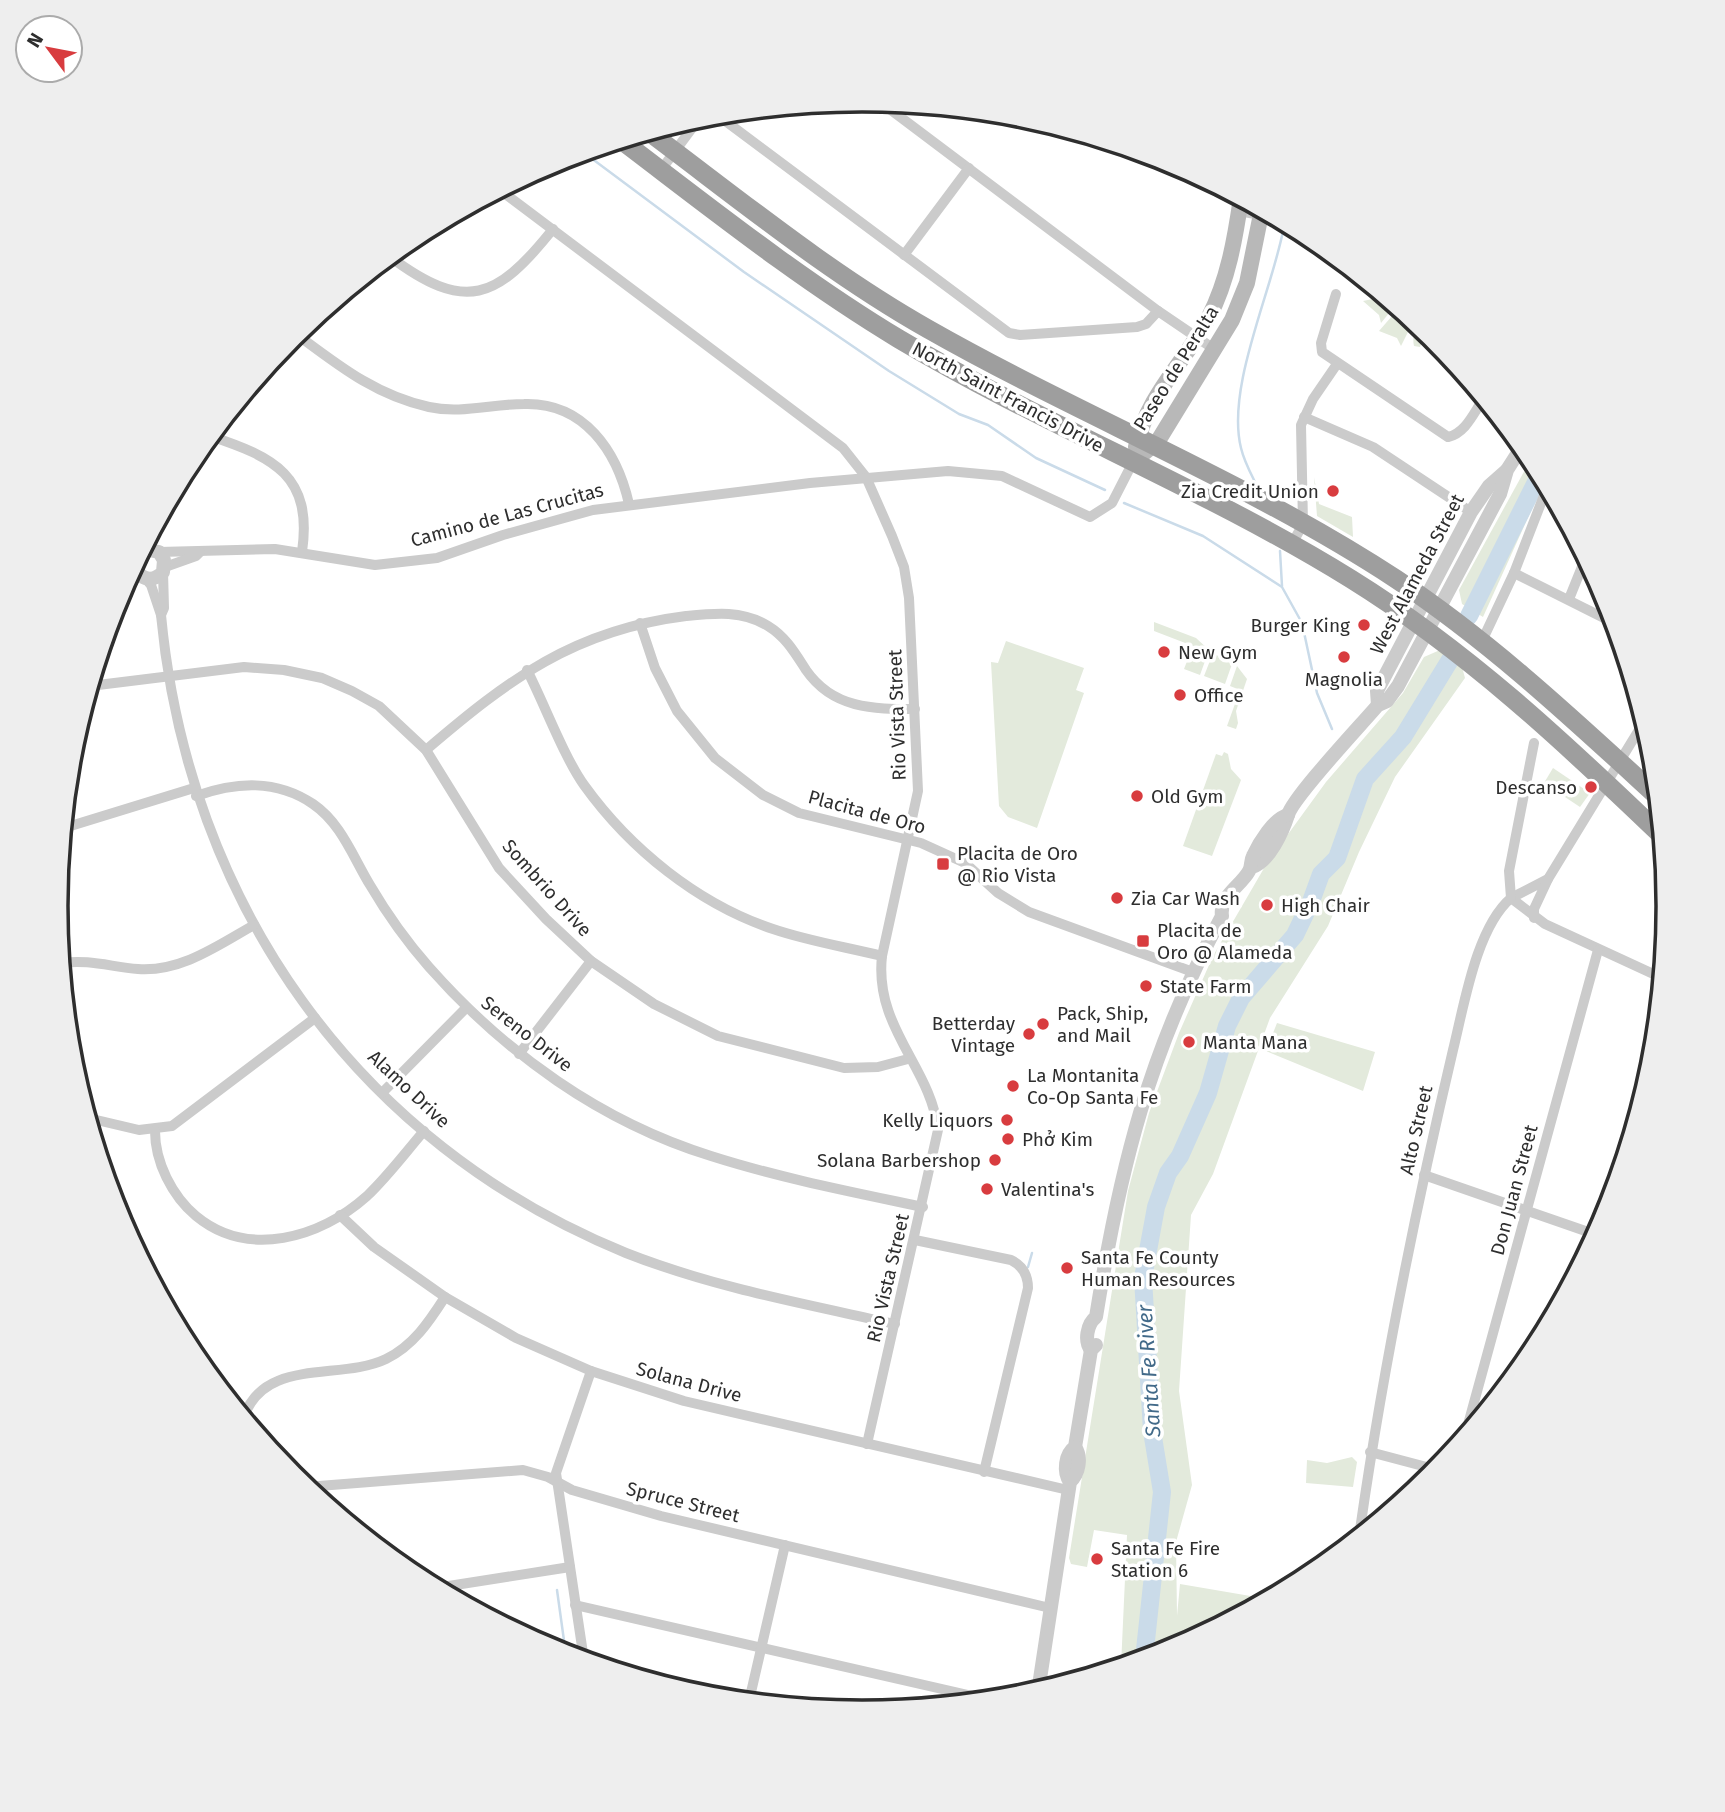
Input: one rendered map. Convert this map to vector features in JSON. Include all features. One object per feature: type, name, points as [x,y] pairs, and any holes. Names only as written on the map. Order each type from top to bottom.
[{"type":"highway","name":"North Saint Francis Drive","points":[[658,139],[820,260],[896,310],[1303,524],[1432,605],[1482,641],[1647,787]]},
{"type":"highway","name":"North Saint Francis Drive","points":[[630,147],[799,274],[873,323],[1130,468],[1292,544],[1421,625],[1499,684],[1652,827]]},
{"type":"main road","name":"Paseo de Peralta","points":[[1145,443],[1154,399],[1208,318],[1225,279],[1239,207]]},
{"type":"main road","name":"Paseo de Peralta","points":[[1130,468],[1145,443],[1214,349],[1242,297],[1263,220]]},
{"type":"street","points":[[895,113],[1158,311],[1214,349]]},
{"type":"street","points":[[729,124],[1005,331],[1020,335],[1137,327],[1146,324],[1158,311]]},
{"type":"street","points":[[661,170],[690,131]]},
{"type":"street","points":[[904,255],[969,168]]},
{"type":"street","name":"Rio Vista Street","points":[[508,196],[843,449],[866,477],[904,567],[915,709],[918,791],[882,956],[882,995],[908,1059],[931,1101],[938,1130],[923,1208],[867,1444]]},
{"type":"street","points":[[398,262],[435,286],[462,291],[481,290],[504,281],[519,270],[553,229]]},
{"type":"street","points":[[1336,294],[1320,348],[1337,364],[1448,437],[1457,435],[1464,428],[1479,405]]},
{"type":"street","points":[[304,341],[362,383],[404,400],[447,410],[532,404],[551,407],[576,418],[598,438],[616,462],[629,505]]},
{"type":"street","points":[[1292,544],[1303,524],[1299,443],[1304,417],[1337,364]]},
{"type":"street","points":[[1304,417],[1373,447],[1471,512]]},
{"type":"street","points":[[220,440],[260,455],[289,478],[305,514],[302,552]]},
{"type":"street","name":"West Alameda Street","points":[[1040,1680],[1069,1486],[1066,1471],[1068,1454],[1075,1447],[1091,1350],[1087,1342],[1090,1324],[1096,1317],[1128,1147],[1157,1058],[1193,972],[1222,916],[1222,907],[1232,890],[1241,884],[1252,867],[1252,856],[1280,817],[1288,815],[1378,705],[1377,691],[1421,625],[1500,494],[1507,470],[1516,455]]},
{"type":"street","points":[[866,477],[948,471],[986,473],[1012,480],[1090,517],[1112,503],[1130,468]]},
{"type":"street","name":"West Alameda Street","points":[[1432,605],[1471,512],[1489,485],[1507,470]]},
{"type":"street","name":"Camino de Las Crucitas","points":[[153,550],[168,554],[195,550],[263,549],[302,552],[375,565],[437,558],[503,535],[593,510],[866,477]]},
{"type":"street","points":[[1482,641],[1514,573],[1543,498]]},
{"type":"street","points":[[139,579],[155,578],[164,570],[152,551]]},
{"type":"street","name":"Camino de Las Crucitas","points":[[164,570],[200,552]]},
{"type":"street","points":[[1569,599],[1581,569]]},
{"type":"street","name":"Alamo Drive","points":[[161,615],[164,608],[164,570]]},
{"type":"street","points":[[1514,573],[1602,616]]},
{"type":"street","points":[[141,574],[144,578]]},
{"type":"street","name":"Alamo Drive","points":[[144,578],[151,585],[161,615],[168,676],[195,792],[225,868],[254,925],[315,1018],[382,1093],[424,1131],[507,1192],[625,1252],[703,1279],[895,1324]]},
{"type":"street","points":[[426,750],[527,670],[580,643],[640,623],[710,614],[749,617],[785,639],[814,680],[838,699],[866,708],[915,709]]},
{"type":"street","name":"Placita de Oro","points":[[640,623],[655,668],[677,711],[715,758],[763,795],[799,813],[907,840],[965,863],[999,893],[1029,912],[1193,972]]},
{"type":"street","name":"Sombrio Drive","points":[[100,685],[244,667],[284,670],[322,678],[379,706],[426,750],[499,867],[546,919],[591,961],[654,1004],[718,1036],[853,1069],[908,1059]]},
{"type":"street","points":[[527,670],[583,784],[621,829],[669,874],[719,905],[772,929],[882,956]]},
{"type":"street","points":[[1534,918],[1534,909],[1548,879],[1637,733]]},
{"type":"street","points":[[1534,743],[1509,871],[1511,898],[1534,918],[1653,974]]},
{"type":"street","name":"Sereno Drive","points":[[73,826],[195,792],[232,786],[265,785],[287,790],[320,809],[337,827],[371,887],[402,933],[466,1008],[519,1054],[598,1106],[685,1147],[762,1171],[923,1208]]},
{"type":"street","points":[[1511,898],[1548,879]]},
{"type":"street","name":"Alto Street","points":[[1361,1524],[1370,1452],[1423,1175],[1471,980],[1495,914],[1511,898]]},
{"type":"street","points":[[70,962],[139,969],[163,968],[198,957],[254,925]]},
{"type":"street","name":"Don Juan Street","points":[[1469,1419],[1598,950]]},
{"type":"street","points":[[519,1054],[591,961]]},
{"type":"street","points":[[382,1093],[466,1008]]},
{"type":"street","points":[[98,1120],[139,1130],[155,1131],[172,1126],[315,1018]]},
{"type":"street","points":[[155,1131],[162,1167],[174,1190],[190,1211],[215,1228],[242,1238],[277,1240],[300,1234],[340,1215],[377,1186],[424,1131]]},
{"type":"street","points":[[1423,1175],[1587,1231]]},
{"type":"street","name":"Solana Drive","points":[[340,1215],[374,1248],[445,1297],[516,1338],[592,1371],[684,1401],[984,1472],[1069,1486]]},
{"type":"street","points":[[915,1240],[1011,1260],[1020,1265],[1027,1277],[1027,1288],[984,1472]]},
{"type":"street","points":[[248,1409],[252,1400],[274,1382],[302,1374],[361,1368],[395,1354],[424,1328],[445,1297]]},
{"type":"street","points":[[582,1649],[555,1481],[557,1463],[592,1371]]},
{"type":"street","points":[[1370,1452],[1425,1467]]},
{"type":"street","name":"Spruce Street","points":[[320,1486],[500,1470],[531,1471],[572,1490],[661,1516],[1050,1608]]},
{"type":"street","points":[[751,1692],[785,1545]]},
{"type":"street","points":[[454,1587],[570,1567]]},
{"type":"street","points":[[575,1605],[962,1693]]},
{"type":"shaded area","points":[[1374,299],[1390,312],[1381,323],[1379,315],[1363,301]]},
{"type":"shaded area","points":[[1393,315],[1409,330],[1401,346],[1397,338],[1379,331]]},
{"type":"shaded area","points":[[1414,335],[1422,342],[1420,347],[1414,346]]},
{"type":"shaded area","points":[[1525,469],[1540,492],[1483,617],[1462,604],[1459,590]]},
{"type":"shaded area","points":[[1314,477],[1319,504],[1352,517],[1353,537],[1317,516]]},
{"type":"shaded area","points":[[1154,622],[1196,638],[1209,650],[1200,675],[1184,669],[1193,646],[1154,631]]},
{"type":"shaded area","points":[[1006,641],[1084,668],[1076,690],[1084,693],[1037,828],[1008,817],[999,806],[991,662],[998,663]]},
{"type":"shaded area","points":[[1440,650],[1462,667],[1465,678],[1395,777],[1328,926],[1270,1018],[1213,1174],[1191,1215],[1179,1391],[1192,1485],[1176,1542],[1177,1616],[1180,1584],[1255,1597],[1166,1640],[1121,1657],[1127,1535],[1094,1530],[1087,1567],[1071,1564],[1069,1558],[1128,1191],[1149,1113],[1179,1033],[1213,956],[1267,863],[1326,782],[1403,693],[1424,657]]},
{"type":"shaded area","points":[[1213,653],[1232,664],[1225,684],[1204,676]]},
{"type":"shaded area","points":[[1237,666],[1247,679],[1236,711],[1236,729],[1227,726],[1240,690],[1230,686]]},
{"type":"shaded area","points":[[1224,752],[1228,754],[1231,769],[1241,780],[1212,856],[1183,846],[1216,754],[1222,756]]},
{"type":"shaded area","points":[[1553,768],[1590,793],[1580,807],[1544,783]]},
{"type":"shaded area","points":[[1277,1023],[1375,1052],[1363,1091],[1266,1051]]},
{"type":"shaded area","points":[[1352,1457],[1357,1462],[1353,1487],[1306,1483],[1307,1460],[1327,1463]]},
{"type":"waterway","points":[[593,159],[744,272],[889,371],[959,414],[988,425],[1036,458],[1105,490]]},
{"type":"waterway","points":[[1256,484],[1241,448],[1238,424],[1240,398],[1252,340],[1283,232]]},
{"type":"waterway","name":"Santa Fe River","points":[[1469,616],[1535,484]]},
{"type":"waterway","points":[[1124,503],[1203,536],[1282,587],[1302,623],[1317,693],[1332,729]]},
{"type":"waterway","points":[[1280,551],[1282,586]]},
{"type":"waterway","name":"Santa Fe River","points":[[1309,907],[1321,874],[1337,858],[1365,779],[1403,737],[1450,660]]},
{"type":"waterway","name":"Santa Fe River","points":[[1145,1648],[1162,1492],[1152,1431],[1143,1278],[1156,1207],[1168,1173],[1180,1156],[1208,1093],[1227,1026],[1241,998],[1295,935],[1306,912]]},
{"type":"waterway","points":[[1028,1267],[1032,1253]]},
{"type":"waterway","points":[[557,1590],[564,1642]]},
{"type":"place","name":"Zia Credit Union","points":[[1333,491]]},
{"type":"place","name":"Burger King","points":[[1364,625]]},
{"type":"place","name":"New Gym","points":[[1164,652]]},
{"type":"place","name":"Magnolia","points":[[1344,657]]},
{"type":"place","name":"Office","points":[[1180,695]]},
{"type":"place","name":"Descanso","points":[[1591,787]]},
{"type":"place","name":"Old Gym","points":[[1137,796]]},
{"type":"place","name":"Placita de Oro @ Rio Vista","points":[[943,864]]},
{"type":"place","name":"Zia Car Wash","points":[[1117,898]]},
{"type":"place","name":"High Chair","points":[[1267,905]]},
{"type":"place","name":"Placita de Oro @ Alameda","points":[[1143,941]]},
{"type":"place","name":"State Farm","points":[[1146,986]]},
{"type":"place","name":"Pack, Ship, and Mail","points":[[1043,1024]]},
{"type":"place","name":"Betterday Vintage","points":[[1029,1034]]},
{"type":"place","name":"Manta Mana","points":[[1189,1042]]},
{"type":"place","name":"La Montanita Co-Op Santa Fe","points":[[1013,1086]]},
{"type":"place","name":"Kelly Liquors","points":[[1007,1120]]},
{"type":"place","name":"Phở Kim","points":[[1008,1139]]},
{"type":"place","name":"Solana Barbershop","points":[[995,1160]]},
{"type":"place","name":"Valentina's","points":[[987,1189]]},
{"type":"place","name":"Santa Fe County Human Resources","points":[[1067,1268]]},
{"type":"place","name":"Santa Fe Fire Station 6","points":[[1097,1559]]}]
